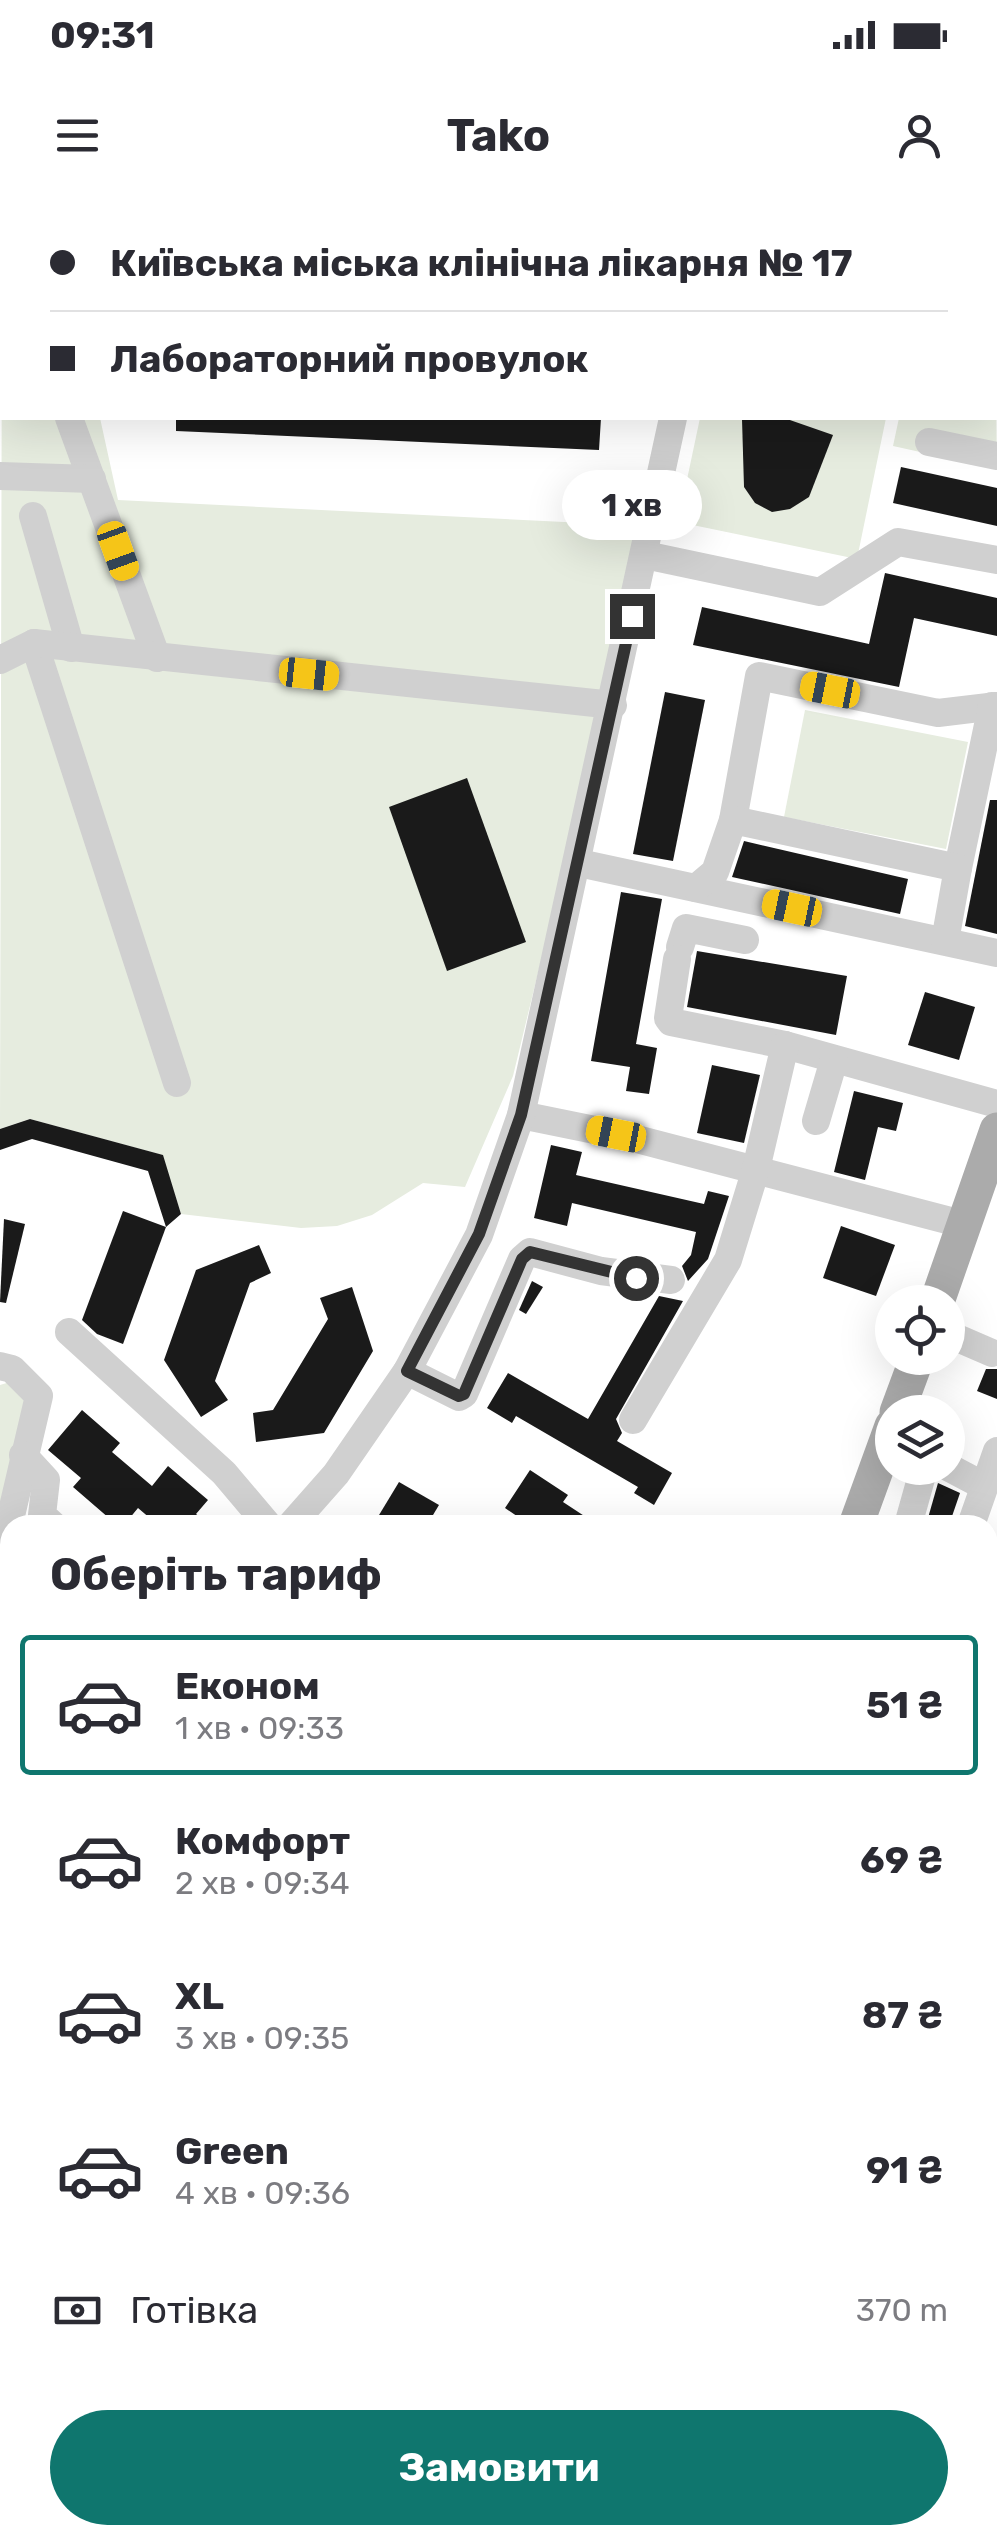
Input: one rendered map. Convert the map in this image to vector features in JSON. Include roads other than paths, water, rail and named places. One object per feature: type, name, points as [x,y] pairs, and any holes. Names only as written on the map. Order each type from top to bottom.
[{"type":"main road","points":[[943,1285],[997,1130]]},
{"type":"main road","points":[[860,1515],[875,1474]]},
{"type":"street","points":[[70,420],[157,658]]},
{"type":"street","points":[[300,1515],[336,1474],[407,1371],[479,1234],[521,1115],[614,704],[673,420]]},
{"type":"street","points":[[929,442],[997,456]]},
{"type":"street","points":[[0,476],[92,480]]},
{"type":"street","points":[[32,516],[71,648]]},
{"type":"street","points":[[645,555],[820,592],[898,542],[997,560]]},
{"type":"street","points":[[0,660],[34,644],[614,704]]},
{"type":"street","points":[[34,644],[177,1084]]},
{"type":"street","points":[[696,888],[715,872],[733,820],[758,676],[938,713],[995,706],[945,941]]},
{"type":"street","points":[[733,820],[958,868]]},
{"type":"street","points":[[579,863],[997,952]]},
{"type":"street","points":[[745,940],[686,928],[669,1021],[785,1045],[997,1104]]},
{"type":"street","points":[[633,1420],[691,1283],[734,1243],[785,1045]]},
{"type":"street","points":[[816,1121],[834,1060]]},
{"type":"street","points":[[521,1115],[756,1169],[966,1224]]},
{"type":"street","points":[[407,1371],[459,1396],[464,1394],[522,1259],[530,1252],[601,1272],[691,1283]]},
{"type":"street","points":[[69,1332],[224,1472],[260,1515]]},
{"type":"street","points":[[965,1341],[992,1353]]},
{"type":"street","points":[[0,1366],[12,1369],[39,1396],[10,1515]]},
{"type":"street","points":[[974,1515],[997,1452]]},
{"type":"street","points":[[23,1456],[46,1480],[42,1515]]},
{"type":"street","points":[[965,1476],[984,1486]]},
{"type":"street","points":[[911,1515],[919,1485]]}]
